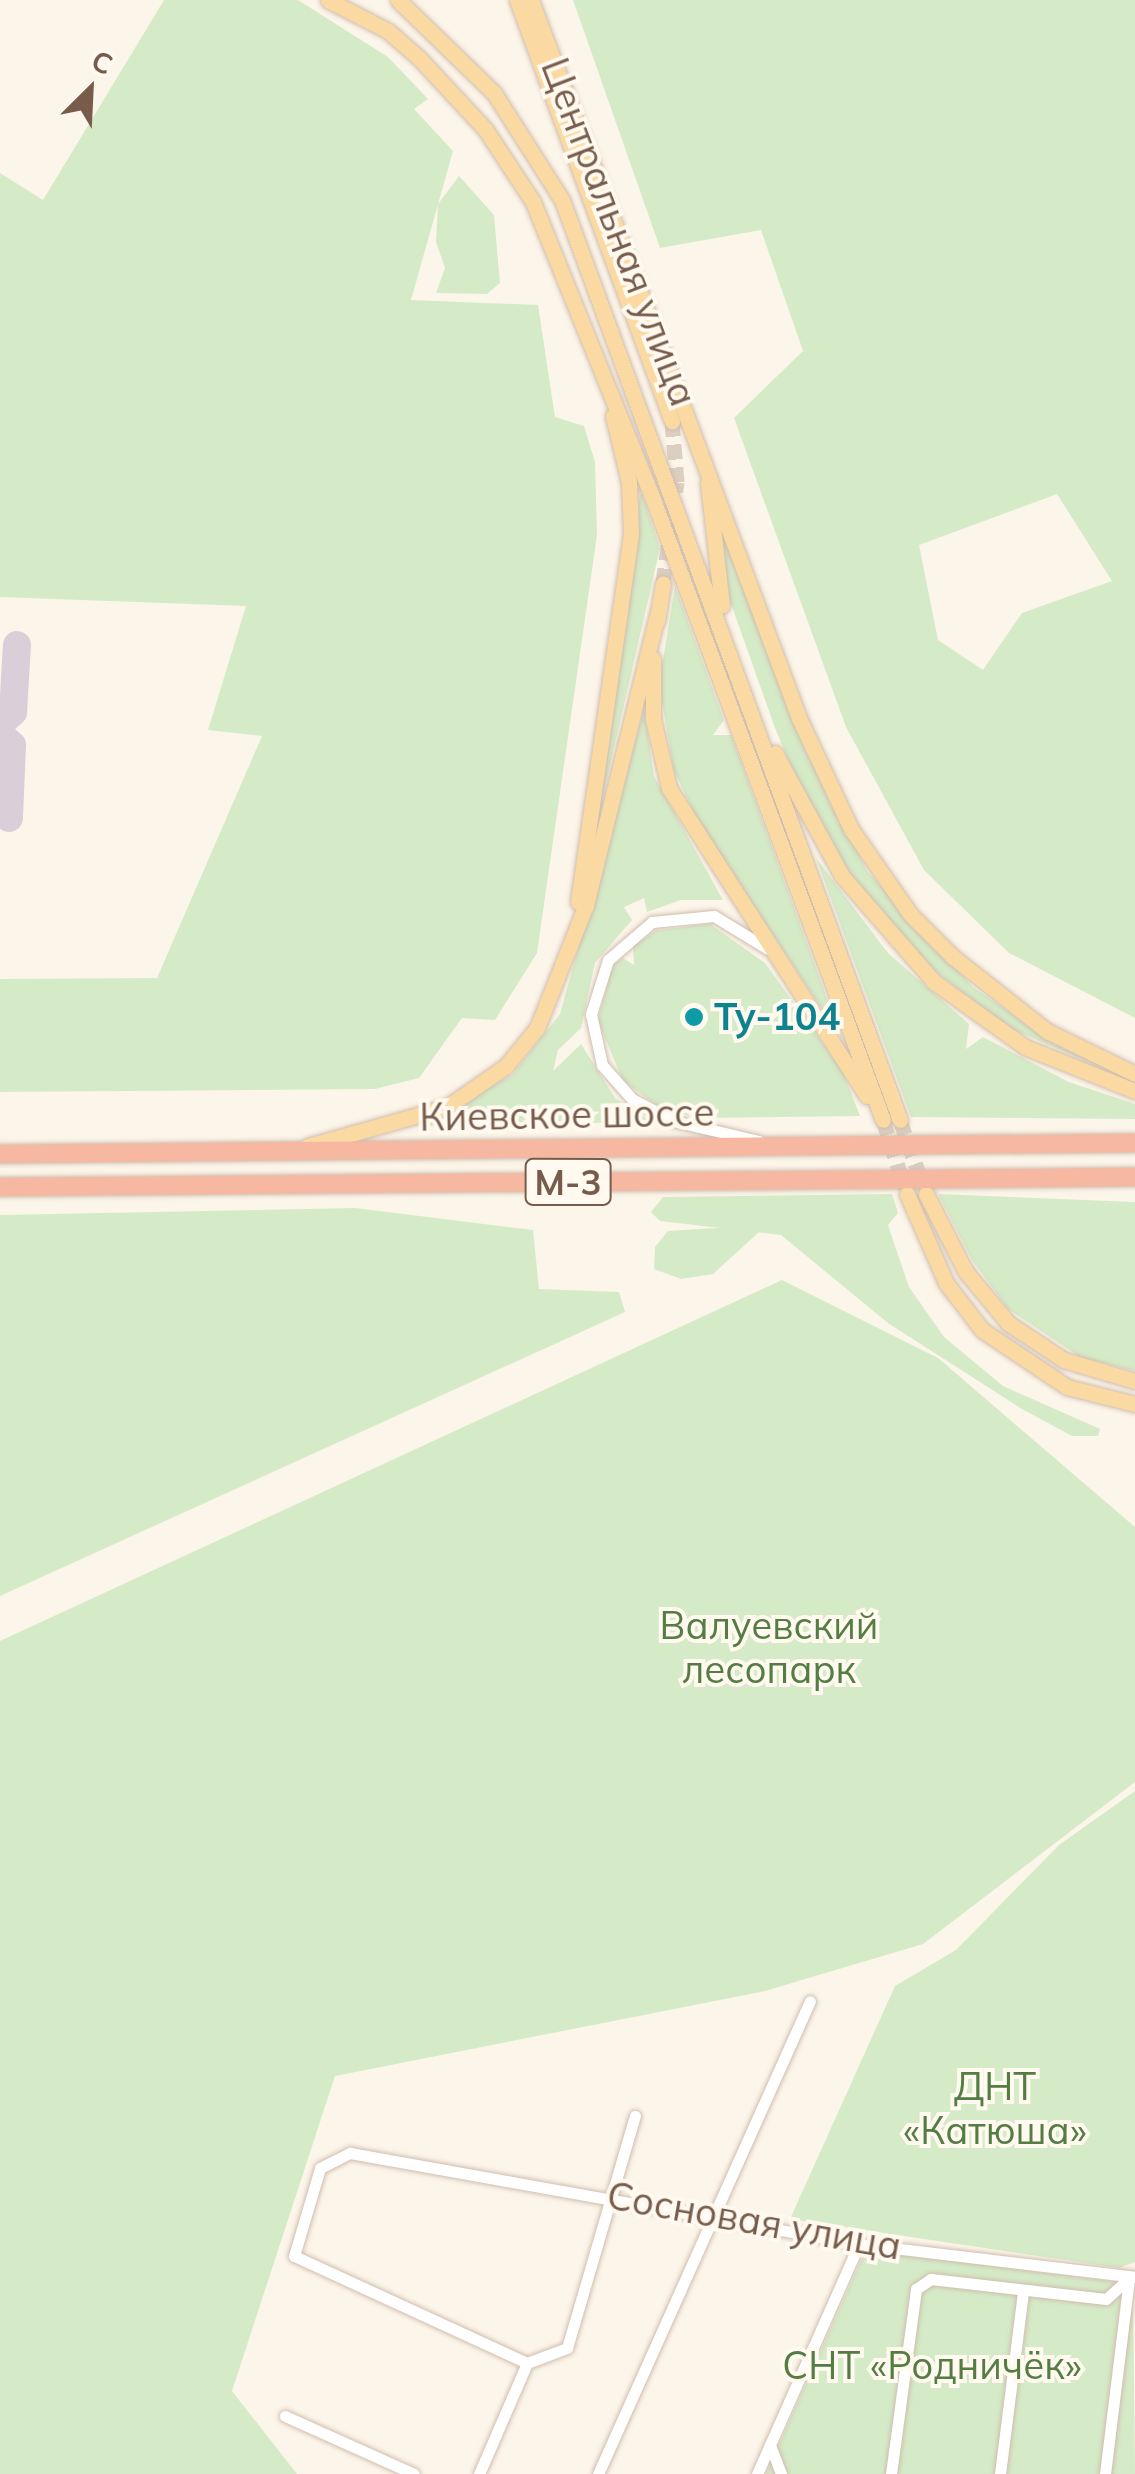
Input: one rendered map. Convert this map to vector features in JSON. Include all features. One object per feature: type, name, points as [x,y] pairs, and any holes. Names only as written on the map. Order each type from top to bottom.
[{"type":"highway","name":"Киевское шоссе","points":[[0,1154],[1135,1143]]},
{"type":"highway","name":"Киевское шоссе","points":[[0,1187],[1135,1177]]},
{"type":"main road","points":[[328,0],[388,31],[507,158],[603,373],[891,1120]]},
{"type":"main road","points":[[398,0],[494,93],[557,190],[730,646],[891,1120]]},
{"type":"main road","name":"Центральная улица","points":[[517,0],[672,421]]},
{"type":"main road","name":"Центральная улица","points":[[531,0],[706,464]]},
{"type":"main road","points":[[568,965],[631,533],[628,474],[603,373]]},
{"type":"main road","points":[[706,464],[730,646]]},
{"type":"main road","points":[[706,464],[799,718],[878,870],[910,914],[1005,1001],[1135,1074]]},
{"type":"main road","points":[[284,1152],[418,1120],[468,1095],[530,1038],[568,965],[663,583]]},
{"type":"main road","points":[[658,612],[651,698],[669,788],[776,956],[891,1120]]},
{"type":"main road","points":[[752,712],[826,851],[914,962],[1025,1047],[1135,1092]]},
{"type":"main road","points":[[907,1194],[946,1283],[995,1341],[1067,1387],[1135,1404]]},
{"type":"main road","points":[[926,1194],[966,1272],[1008,1323],[1064,1360],[1135,1382]]},
{"type":"street","points":[[345,0],[388,31]]},
{"type":"street","points":[[773,1144],[674,1122],[632,1099],[602,1064],[591,1014],[612,954],[652,922],[719,917],[776,956]]},
{"type":"street","points":[[598,2474],[810,2001]]},
{"type":"street","points":[[479,2474],[528,2363],[567,2348],[636,2116]]},
{"type":"street","name":"Сосновая улица","points":[[528,2363],[294,2256],[320,2168],[350,2153],[614,2196],[710,2218],[859,2244],[1132,2277]]},
{"type":"street","points":[[757,2474],[859,2244]]},
{"type":"street","points":[[891,2474],[916,2289],[931,2278],[1023,2292],[1106,2298],[1132,2277]]},
{"type":"street","points":[[1105,2474],[1132,2277]]},
{"type":"street","points":[[1000,2474],[1023,2292]]},
{"type":"street","points":[[285,2416],[414,2474]]},
{"type":"street","points":[[770,2445],[780,2474]]},
{"type":"green space","points":[[164,0],[298,0],[388,57],[428,99],[414,109],[453,151],[411,300],[538,305],[555,417],[584,426],[595,462],[597,535],[537,953],[495,1020],[462,1018],[419,1078],[375,1089],[0,1092],[0,979],[157,978],[262,736],[208,730],[246,606],[0,597],[0,173],[43,200]]},
{"type":"green space","points":[[573,0],[1135,0],[1135,1018],[1009,953],[924,870],[846,727],[734,418],[803,351],[761,230],[660,248]],"holes":[[[1057,494],[1112,581],[1022,613],[983,670],[938,640],[919,545]]]},
{"type":"green space","points":[[459,176],[494,215],[500,283],[487,294],[436,293],[445,268],[436,242],[438,204]]},
{"type":"green space","points":[[640,495],[660,548],[598,818]]},
{"type":"green space","points":[[715,507],[802,744],[868,872],[973,987],[1046,1038],[1129,1079],[1009,1028],[920,960],[860,893],[809,809],[775,728],[723,581]]},
{"type":"green space","points":[[675,586],[724,720],[713,735],[731,735],[842,1039],[698,821],[674,771],[659,684]]},
{"type":"green space","points":[[644,709],[654,776],[723,900],[681,900],[647,912],[644,898],[624,907],[632,920],[595,963],[581,1028],[558,1050],[553,1071],[581,1044],[615,1098],[652,1122],[424,1126],[513,1074],[560,1014]]},
{"type":"green space","points":[[816,858],[888,953],[969,1024],[966,1049],[983,1037],[1069,1082],[1135,1104],[1135,1119],[911,1117]]},
{"type":"green space","points":[[710,924],[765,963],[843,1072],[860,1116],[699,1118],[661,1108],[623,1081],[598,1021],[612,966],[623,958],[634,965],[633,946],[657,930]]},
{"type":"green space","points":[[892,1194],[898,1213],[888,1225],[909,1287],[944,1337],[1003,1386],[1100,1429],[1098,1436],[1072,1436],[1022,1409],[888,1323],[781,1235],[660,1221],[651,1212],[663,1197]]},
{"type":"green space","points":[[938,1194],[1135,1202],[1135,1371],[1080,1357],[1008,1309],[972,1260]]},
{"type":"green space","points":[[355,1208],[533,1230],[539,1289],[619,1292],[625,1312],[0,1596],[0,1215]]},
{"type":"green space","points":[[732,1227],[759,1232],[713,1274],[681,1279],[654,1269],[655,1247],[668,1231]]},
{"type":"green space","name":"Валуевский лесопарк","points":[[782,1280],[938,1358],[1135,1527],[1135,1782],[923,1944],[765,1991],[335,2076],[232,2391],[297,2474],[0,2474],[0,1641]]},
{"type":"green space","name":"ДНТ «Катюша»","points":[[1135,1791],[1135,2262],[1119,2268],[790,2219],[895,1986],[956,1950],[1059,1845]]},
{"type":"green space","name":"СНТ «Родничёк»","points":[[866,2249],[1133,2284],[1135,2474],[766,2474]]},
{"type":"taxiway","points":[[0,724],[13,712],[17,645]]},
{"type":"taxiway","points":[[0,734],[12,745],[9,818]]},
{"type":"tunnel","points":[[663,583],[677,482],[672,421]]},
{"type":"tunnel","points":[[883,1120],[905,1188]]},
{"type":"tunnel","points":[[900,1120],[923,1185]]},
{"type":"place","name":"Ту-104","points":[[694,1017]]}]
